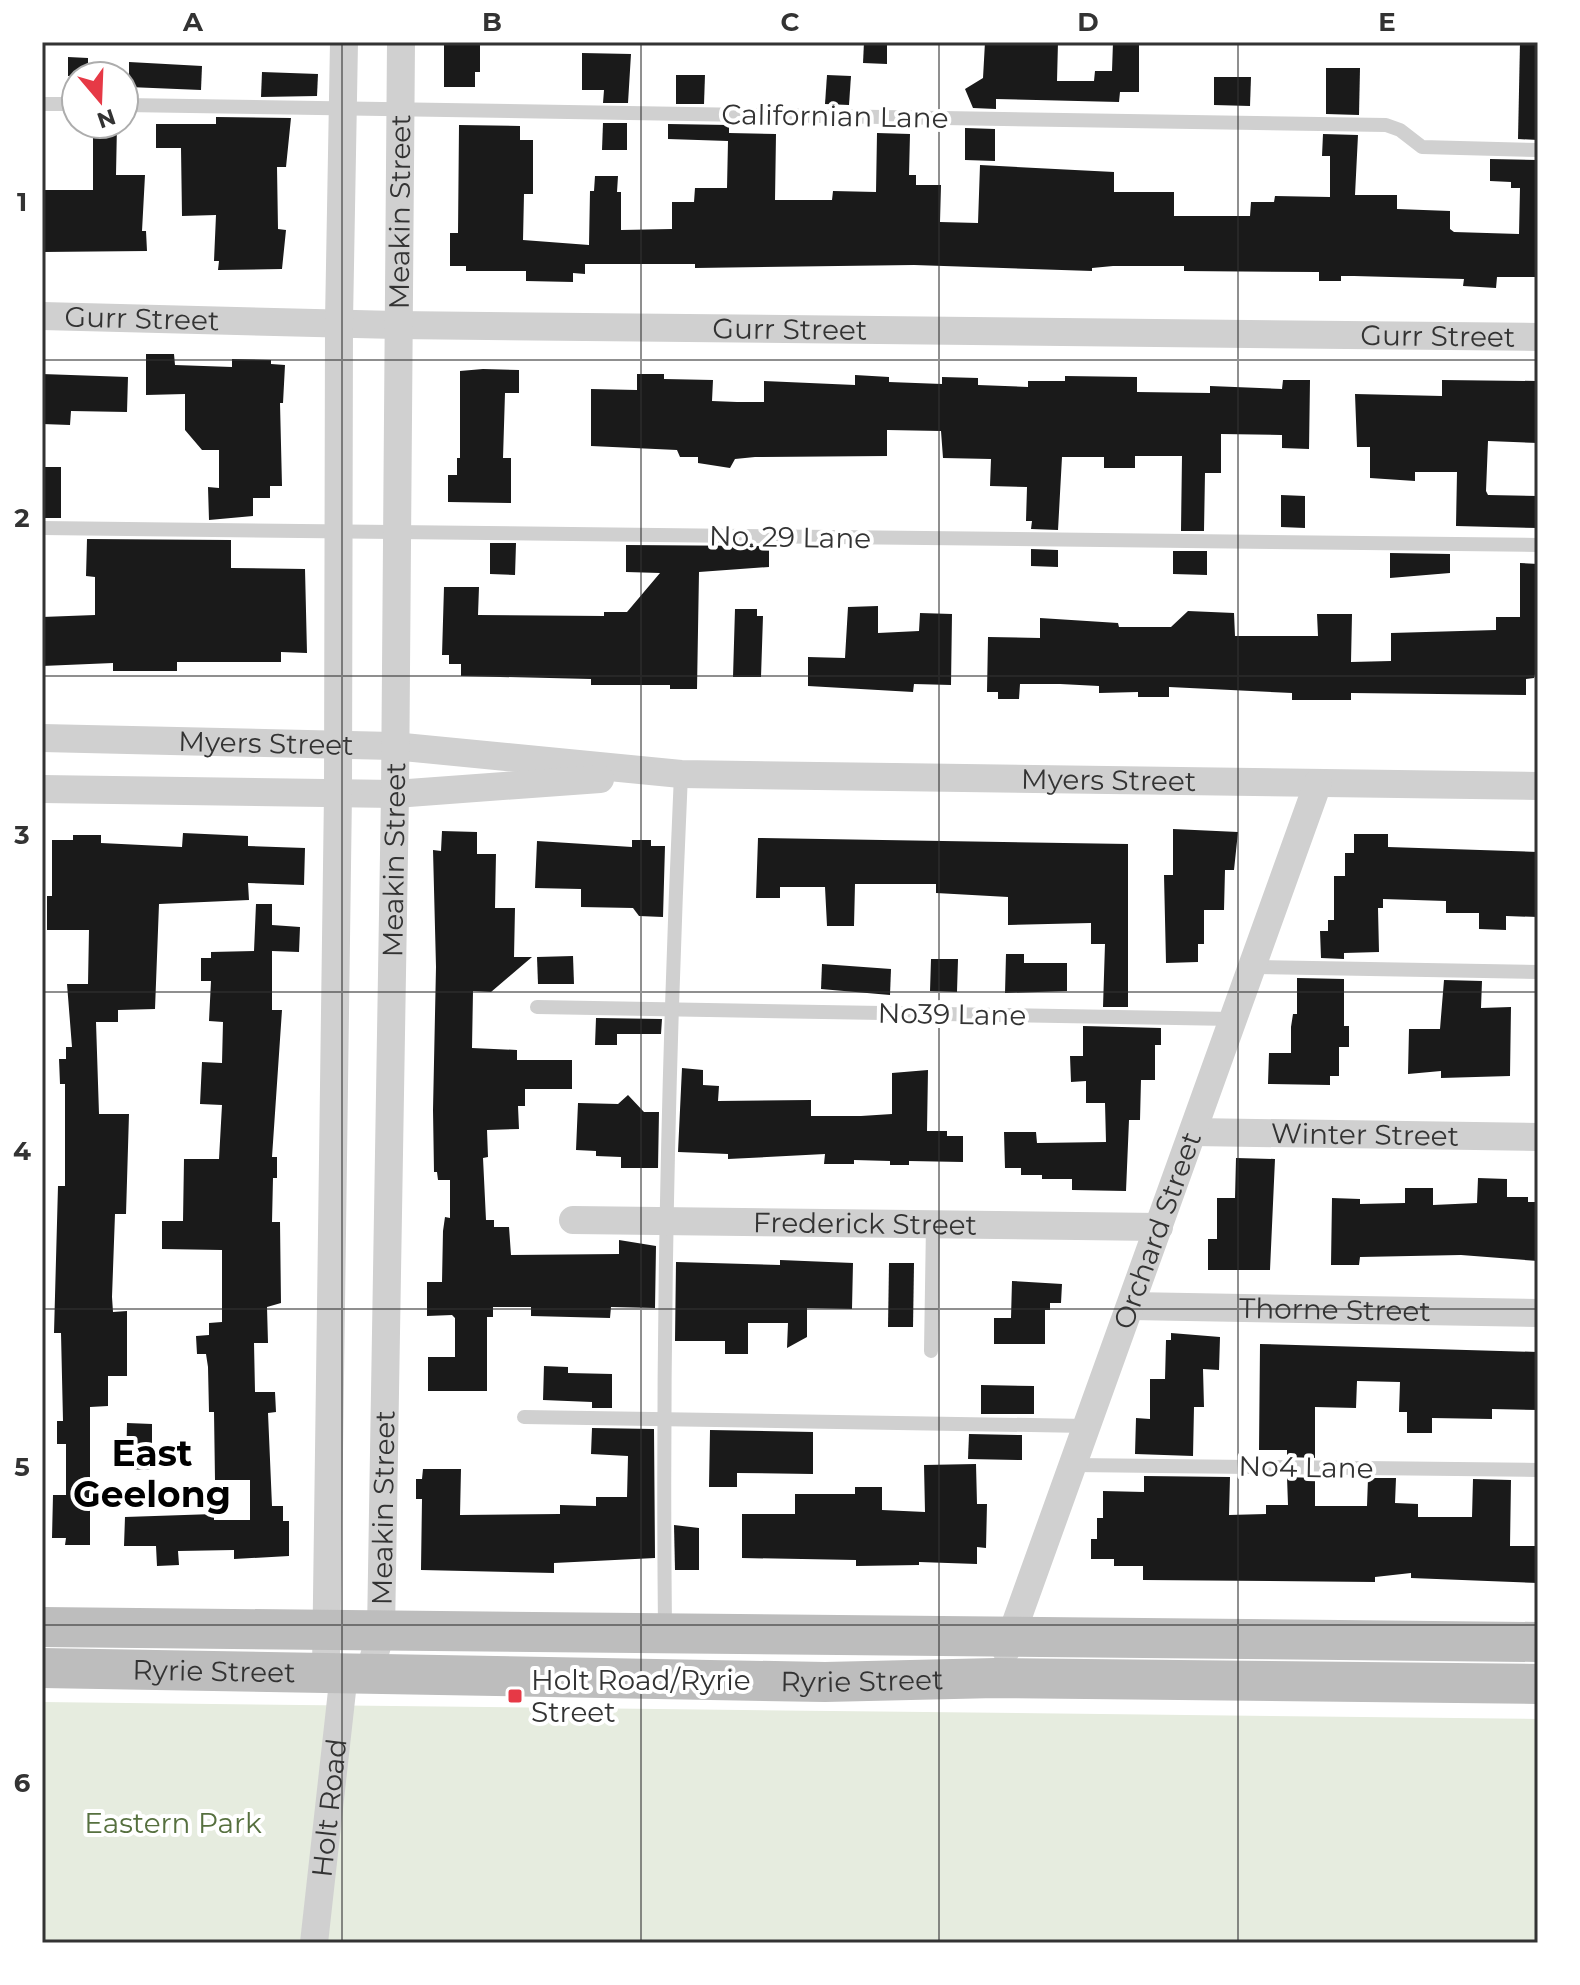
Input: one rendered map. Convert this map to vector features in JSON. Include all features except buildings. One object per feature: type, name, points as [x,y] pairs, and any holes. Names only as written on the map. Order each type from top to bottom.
[{"type":"main road","name":"Ryrie Street","points":[[42,1627],[665,1636],[1538,1642]]},
{"type":"main road","name":"Ryrie Street","points":[[42,1668],[825,1682],[996,1678],[1538,1684]]},
{"type":"street","name":"Meakin Street","points":[[344,42],[339,321],[339,743],[325,1629],[346,1673],[381,1632],[395,794],[396,325],[401,42]]},
{"type":"street","name":"Gurr Street","points":[[42,316],[339,321],[396,325],[1538,337]]},
{"type":"street","name":"Myers Street","points":[[42,738],[393,746],[681,774],[1538,786]]},
{"type":"street","name":"Myers Street","points":[[42,789],[395,794],[681,774]]},
{"type":"street","name":"Orchard Street","points":[[996,1678],[1318,783]]},
{"type":"street","name":"Winter Street","points":[[1193,1132],[1538,1137]]},
{"type":"street","name":"Frederick Street","points":[[573,1220],[1159,1227]]},
{"type":"street","name":"Thorne Street","points":[[1131,1306],[1538,1313]]},
{"type":"street","name":"Holt Road","points":[[314,1943],[346,1673]]},
{"type":"lane","name":"Californian Lane","points":[[140,105],[1386,125],[1400,130],[1422,147],[1538,150]]},
{"type":"lane","name":"No. 29 Lane","points":[[42,528],[1538,545]]},
{"type":"lane","points":[[665,1636],[663,1420],[669,1221],[670,1009],[681,774]]},
{"type":"lane","points":[[1252,967],[1538,972]]},
{"type":"lane","name":"No39 Lane","points":[[537,1007],[1233,1019]]},
{"type":"lane","points":[[931,1351],[933,1224]]},
{"type":"lane","points":[[524,1417],[1087,1426]]},
{"type":"lane","name":"No4 Lane","points":[[1073,1465],[1538,1470]]},
{"type":"green space","name":"Eastern Park","points":[[42,1702],[1538,1719],[1538,1943],[42,1943]]},
{"type":"place","name":"Holt Road/Ryrie Street","points":[[515,1696]]},
{"type":"district","name":"East Geelong","points":[[152,1474]]}]
